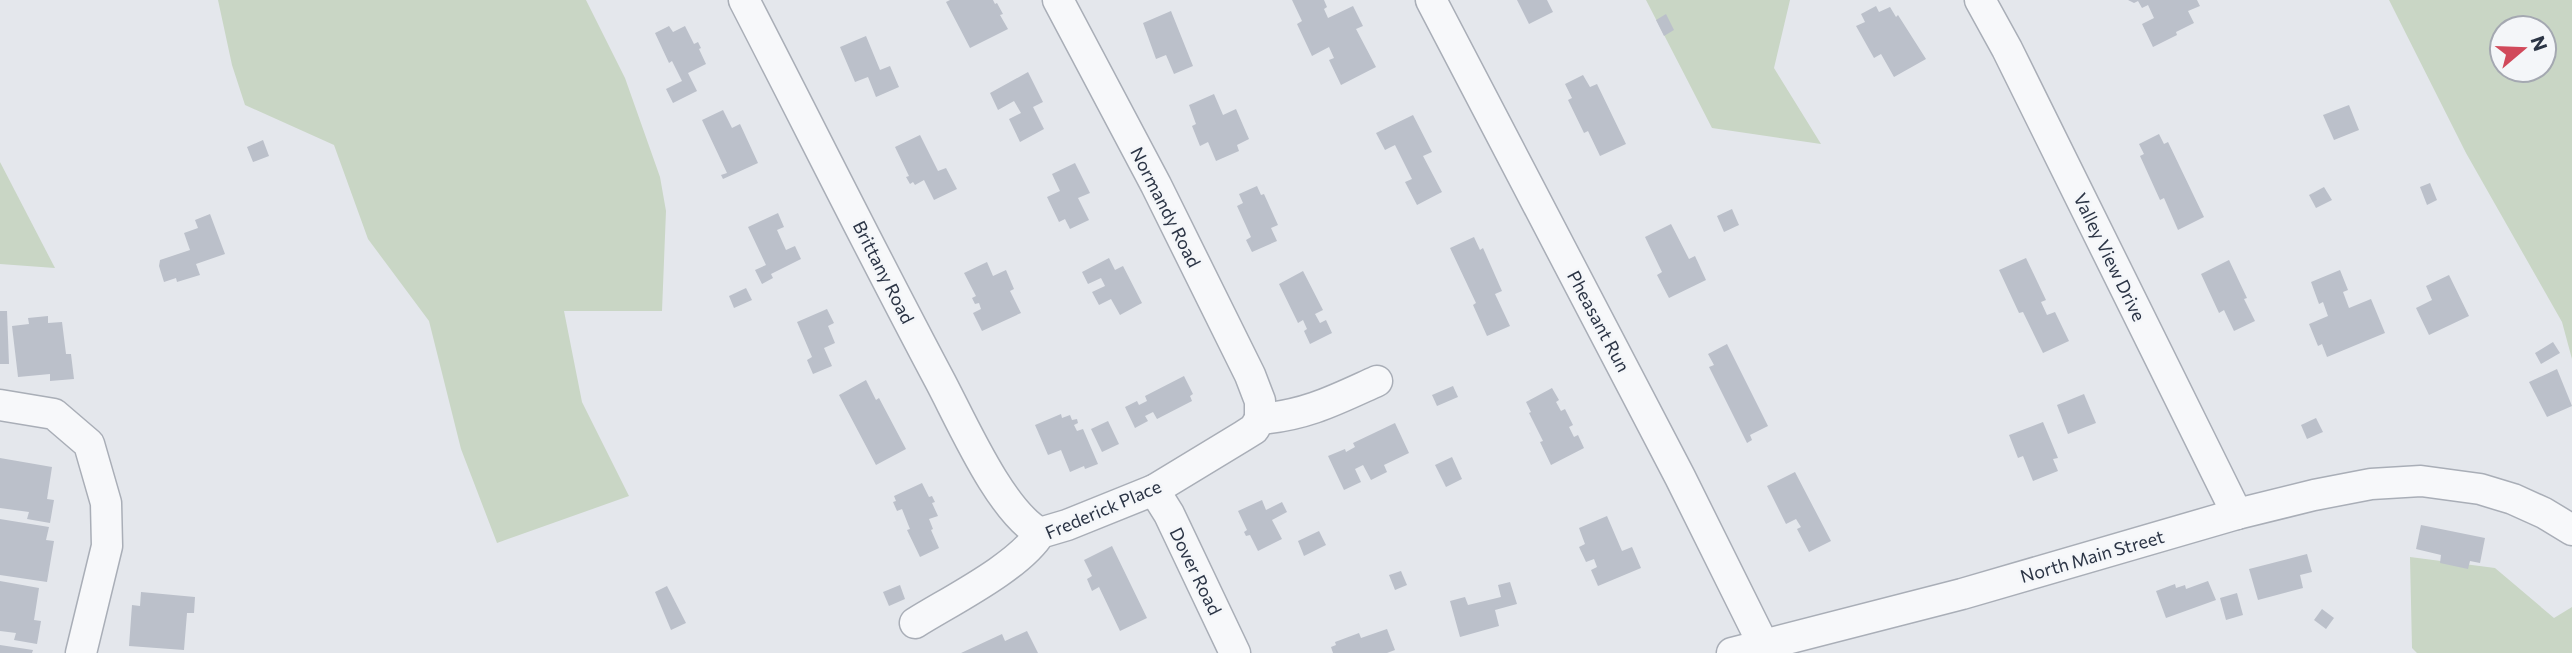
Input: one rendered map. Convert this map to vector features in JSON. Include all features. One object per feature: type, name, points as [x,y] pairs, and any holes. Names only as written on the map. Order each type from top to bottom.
[{"type":"street","name":"Brittany Road","points":[[744,0],[888,283],[992,478],[1016,511],[1030,527],[1040,533]]},
{"type":"street","name":"Normandy Road","points":[[1058,0],[1156,185],[1250,375],[1260,401],[1260,419]]},
{"type":"street","name":"Pheasant Run","points":[[1431,0],[1680,477],[1763,644]]},
{"type":"street","name":"Valley View Drive","points":[[1980,0],[2019,73],[2237,514]]},
{"type":"street","points":[[1260,419],[1289,417],[1317,409],[1377,381]]},
{"type":"street","points":[[0,405],[54,414],[89,444],[106,503],[107,546],[81,653]]},
{"type":"street","name":"Frederick Place","points":[[915,623],[1015,560],[1040,533],[1154,490],[1254,429],[1260,419]]},
{"type":"street","name":"North Main Street","points":[[1732,653],[1962,594],[2237,514],[2371,484],[2421,481],[2455,485],[2513,499],[2572,530]]},
{"type":"street","name":"Dover Road","points":[[1154,490],[1174,525],[1236,653]]},
{"type":"green space","points":[[218,0],[586,0],[625,78],[660,177],[666,211],[662,311],[564,311],[582,402],[629,496],[497,543],[461,449],[429,321],[368,239],[334,145],[245,105],[232,65]]},
{"type":"green space","points":[[1646,0],[1790,0],[1774,68],[1821,144],[1712,128]]},
{"type":"green space","points":[[2389,0],[2572,0],[2572,359],[2562,322],[2466,153]]},
{"type":"green space","points":[[0,162],[55,268],[0,264]]},
{"type":"green space","points":[[2410,557],[2495,568],[2554,618],[2572,607],[2572,653],[2417,653],[2412,648]]},
{"type":"building","points":[[993,0],[1003,14],[1000,15],[1008,29],[970,48],[946,2]]},
{"type":"building","points":[[1292,0],[1324,0],[1328,18],[1353,6],[1363,26],[1356,29],[1376,67],[1341,85],[1329,60],[1334,58],[1329,47],[1312,56],[1297,24],[1302,21]]},
{"type":"building","points":[[1517,0],[1547,0],[1553,12],[1529,24]]},
{"type":"building","points":[[2128,0],[2197,0],[2200,6],[2188,11],[2194,23],[2153,47],[2142,24],[2154,18],[2148,5],[2142,8],[2138,1],[2134,3]]},
{"type":"building","points":[[1876,6],[1879,12],[1890,7],[1896,17],[1898,15],[1926,59],[1894,77],[1881,54],[1874,58],[1856,26],[1865,22],[1861,14]]},
{"type":"building","points":[[1171,11],[1193,66],[1174,74],[1166,55],[1156,59],[1143,23]]},
{"type":"building","points":[[1666,14],[1674,30],[1664,36],[1656,20]]},
{"type":"building","points":[[669,26],[673,32],[685,26],[694,44],[698,42],[706,64],[688,73],[697,91],[673,103],[666,89],[682,81],[672,61],[669,63],[655,33]]},
{"type":"building","points":[[866,36],[880,70],[890,66],[899,87],[876,97],[868,77],[855,82],[840,47]]},
{"type":"building","points":[[1028,72],[1043,102],[1033,107],[1044,129],[1020,142],[1009,119],[1021,113],[1014,101],[998,110],[990,93]]},
{"type":"building","points":[[1583,75],[1590,87],[1597,84],[1626,144],[1600,156],[1588,131],[1584,133],[1568,100],[1572,98],[1565,84]]},
{"type":"building","points":[[1214,94],[1223,115],[1236,109],[1249,139],[1237,145],[1239,151],[1216,161],[1208,142],[1200,146],[1192,126],[1196,124],[1189,105]]},
{"type":"building","points":[[2349,105],[2359,130],[2334,140],[2323,115]]},
{"type":"building","points":[[723,110],[732,128],[740,124],[758,163],[723,179],[721,175],[727,173],[702,120]]},
{"type":"building","points":[[1413,115],[1432,152],[1423,156],[1442,192],[1417,205],[1405,182],[1412,179],[1395,145],[1385,150],[1376,133]]},
{"type":"building","points":[[2159,134],[2164,144],[2168,142],[2204,217],[2178,230],[2164,198],[2160,200],[2140,156],[2144,154],[2139,144]]},
{"type":"building","points":[[920,135],[938,171],[946,168],[957,189],[934,200],[924,180],[915,185],[913,182],[910,184],[895,147]]},
{"type":"building","points":[[263,140],[269,156],[253,162],[247,147]]},
{"type":"building","points":[[1075,163],[1090,193],[1078,198],[1089,220],[1070,229],[1065,219],[1059,222],[1047,197],[1060,191],[1052,174]]},
{"type":"building","points":[[2430,183],[2437,200],[2427,205],[2420,187]]},
{"type":"building","points":[[1257,186],[1261,195],[1264,194],[1278,225],[1271,228],[1277,241],[1252,252],[1246,240],[1251,237],[1237,206],[1243,203],[1239,194]]},
{"type":"building","points":[[2324,187],[2332,200],[2316,208],[2309,195]]},
{"type":"building","points":[[1732,209],[1739,225],[1724,232],[1717,216]]},
{"type":"building","points":[[778,213],[784,227],[777,230],[786,250],[795,246],[801,259],[771,274],[773,278],[762,284],[755,270],[766,265],[748,227]]},
{"type":"building","points":[[210,214],[225,254],[196,264],[200,275],[177,282],[176,278],[164,282],[160,260],[190,250],[184,233],[198,228],[195,220]]},
{"type":"building","points":[[1671,224],[1689,259],[1695,256],[1706,280],[1669,298],[1657,275],[1662,272],[1645,237]]},
{"type":"building","points":[[1474,237],[1480,250],[1483,248],[1502,291],[1495,294],[1510,326],[1487,336],[1473,305],[1476,303],[1450,248]]},
{"type":"building","points":[[1109,258],[1115,270],[1123,266],[1142,303],[1120,315],[1111,299],[1099,305],[1092,292],[1105,286],[1101,278],[1088,284],[1082,272]]},
{"type":"building","points":[[2026,258],[2046,300],[2041,302],[2047,315],[2055,312],[2069,341],[2043,353],[2023,312],[2019,313],[1999,270]]},
{"type":"building","points":[[2229,260],[2255,321],[2234,331],[2224,310],[2219,313],[2201,274]]},
{"type":"building","points":[[987,262],[993,276],[1006,270],[1014,289],[1010,291],[1021,313],[982,331],[973,313],[981,309],[979,303],[975,304],[972,298],[976,296],[964,273]]},
{"type":"building","points":[[2340,270],[2348,290],[2343,292],[2349,308],[2371,299],[2385,333],[2327,357],[2322,344],[2318,346],[2309,324],[2328,316],[2323,302],[2319,304],[2311,282]]},
{"type":"building","points":[[1303,271],[1323,310],[1315,314],[1320,323],[1326,320],[1332,333],[1310,344],[1304,331],[1307,329],[1303,320],[1298,323],[1279,284]]},
{"type":"building","points":[[2449,275],[2469,316],[2429,335],[2416,308],[2432,300],[2426,286]]},
{"type":"building","points":[[746,288],[752,300],[734,308],[729,296]]},
{"type":"building","points":[[827,309],[834,323],[828,326],[835,343],[824,348],[832,366],[813,374],[807,360],[812,357],[797,322]]},
{"type":"building","points":[[0,311],[7,311],[9,364],[0,364]]},
{"type":"building","points":[[48,316],[48,323],[62,322],[66,354],[71,354],[74,379],[50,381],[50,374],[18,377],[12,326],[29,324],[28,318]]},
{"type":"building","points":[[2553,342],[2560,353],[2541,364],[2535,353]]},
{"type":"building","points":[[1727,344],[1768,426],[1750,435],[1752,440],[1747,443],[1709,367],[1714,365],[1708,354]]},
{"type":"building","points":[[2557,369],[2572,406],[2547,417],[2529,382]]},
{"type":"building","points":[[1184,376],[1193,394],[1190,396],[1192,401],[1157,419],[1153,412],[1145,416],[1148,421],[1135,428],[1125,407],[1137,401],[1139,405],[1147,401],[1145,396]]},
{"type":"building","points":[[866,380],[876,400],[879,398],[906,449],[876,465],[839,395]]},
{"type":"building","points":[[1453,386],[1458,397],[1437,406],[1432,395]]},
{"type":"building","points":[[1552,388],[1559,400],[1556,402],[1561,411],[1565,409],[1573,425],[1569,427],[1574,437],[1578,435],[1584,448],[1551,465],[1526,402]]},
{"type":"building","points":[[2084,394],[2096,423],[2068,434],[2057,405]]},
{"type":"building","points":[[1061,414],[1062,418],[1070,415],[1072,420],[1077,419],[1078,423],[1074,425],[1077,431],[1083,429],[1098,464],[1070,472],[1061,450],[1048,455],[1035,425]]},
{"type":"building","points":[[2316,418],[2323,432],[2307,439],[2301,425]]},
{"type":"building","points":[[1108,421],[1119,444],[1102,452],[1091,429]]},
{"type":"building","points":[[2043,422],[2058,458],[2053,459],[2058,471],[2033,481],[2023,456],[2018,458],[2009,435]]},
{"type":"building","points":[[1395,423],[1409,453],[1384,465],[1387,472],[1371,480],[1363,465],[1355,469],[1361,482],[1344,490],[1328,456],[1345,449],[1346,452],[1355,447],[1353,443]]},
{"type":"building","points":[[1452,457],[1462,479],[1446,487],[1435,465]]},
{"type":"building","points":[[0,458],[52,467],[47,499],[54,500],[50,523],[27,519],[29,512],[0,508]]},
{"type":"building","points":[[1795,472],[1831,541],[1809,552],[1797,529],[1801,527],[1796,519],[1786,524],[1767,486]]},
{"type":"building","points":[[922,483],[929,497],[932,496],[935,502],[932,503],[938,516],[929,519],[939,548],[920,557],[907,530],[910,529],[902,509],[897,511],[893,502],[896,501],[894,496]]},
{"type":"building","points":[[1262,500],[1266,510],[1282,502],[1287,512],[1272,520],[1282,539],[1258,551],[1250,535],[1246,536],[1244,532],[1247,530],[1238,511]]},
{"type":"building","points":[[1607,516],[1622,551],[1632,547],[1641,568],[1598,586],[1591,570],[1597,567],[1594,559],[1586,562],[1579,547],[1585,544],[1579,528]]},
{"type":"building","points":[[0,519],[49,527],[46,540],[54,541],[47,582],[0,575]]},
{"type":"building","points":[[2421,525],[2485,538],[2480,563],[2470,561],[2468,569],[2440,563],[2441,555],[2416,549]]},
{"type":"building","points":[[1319,531],[1326,545],[1304,556],[1298,541]]},
{"type":"building","points":[[1112,546],[1147,618],[1120,631],[1099,587],[1092,591],[1087,579],[1092,576],[1084,560]]},
{"type":"building","points":[[2307,554],[2312,572],[2300,575],[2303,588],[2258,600],[2249,569]]},
{"type":"building","points":[[1401,571],[1407,585],[1395,590],[1389,575]]},
{"type":"building","points":[[0,581],[39,588],[34,620],[41,621],[37,644],[14,640],[16,633],[0,631]]},
{"type":"building","points":[[2208,581],[2216,600],[2166,618],[2156,591],[2175,584],[2176,588],[2185,585],[2186,589]]},
{"type":"building","points":[[1510,582],[1517,604],[1495,610],[1499,626],[1460,637],[1450,601],[1465,597],[1468,605],[1501,597],[1498,585]]},
{"type":"building","points":[[900,585],[905,599],[889,606],[883,592]]},
{"type":"building","points":[[667,586],[686,623],[671,630],[655,592]]},
{"type":"building","points":[[141,592],[195,597],[194,613],[187,613],[184,650],[129,646],[132,605],[140,606]]},
{"type":"building","points":[[2237,593],[2243,615],[2226,620],[2220,598]]},
{"type":"building","points":[[2322,609],[2334,618],[2326,629],[2314,620]]},
{"type":"building","points":[[1387,629],[1395,650],[1387,653],[1333,653],[1331,647],[1336,645],[1335,642],[1359,633],[1361,638]]},
{"type":"building","points":[[1027,631],[1038,653],[961,653],[1002,634],[1005,641]]},
{"type":"building","points":[[0,645],[33,650],[32,653],[0,653]]}]
